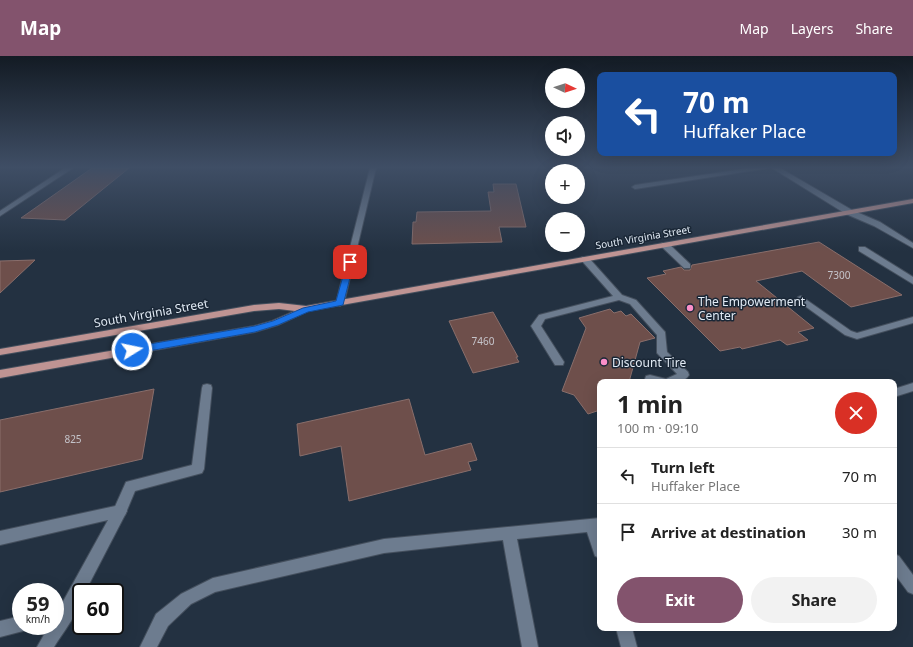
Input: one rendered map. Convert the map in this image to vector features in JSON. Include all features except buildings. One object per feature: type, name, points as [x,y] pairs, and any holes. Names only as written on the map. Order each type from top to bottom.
[{"type":"main road","name":"South Virginia Street","points":[[0,374],[255,329],[275,323],[306,309],[913,201]]},
{"type":"main road","name":"South Virginia Street","points":[[0,352],[254,308],[279,306],[306,309]]},
{"type":"street","points":[[0,214],[28,196]]},
{"type":"street","points":[[340,303],[366,196]]},
{"type":"street","points":[[821,196],[849,212],[877,224],[913,246]]},
{"type":"street","points":[[665,245],[687,266]]},
{"type":"street","points":[[862,249],[913,281]]},
{"type":"street","points":[[585,259],[619,298]]},
{"type":"street","points":[[559,362],[536,326],[542,316],[619,298],[633,302],[662,334],[662,353],[684,375],[675,379]]},
{"type":"street","points":[[801,298],[848,333],[857,336],[913,320]]},
{"type":"street","points":[[897,392],[913,387]]},
{"type":"street","points":[[64,607],[120,511],[131,486],[198,469],[207,388]]},
{"type":"street","points":[[0,538],[120,511]]},
{"type":"street","points":[[148,647],[162,620],[186,599],[213,585],[384,546],[596,525]]},
{"type":"street","points":[[509,534],[530,647]]},
{"type":"street","points":[[897,565],[913,587]]},
{"type":"street","points":[[0,629],[12,626]]},
{"type":"street","points":[[625,631],[629,647]]},
{"type":"street","points":[[45,647],[50,635]]},
{"type":"place","name":"The Empowerment Center","points":[[690,308]]},
{"type":"place","name":"Discount Tire","points":[[604,362]]},
{"type":"route","points":[[132,350],[255,329],[292,317],[306,309],[340,303],[350,262]]}]
